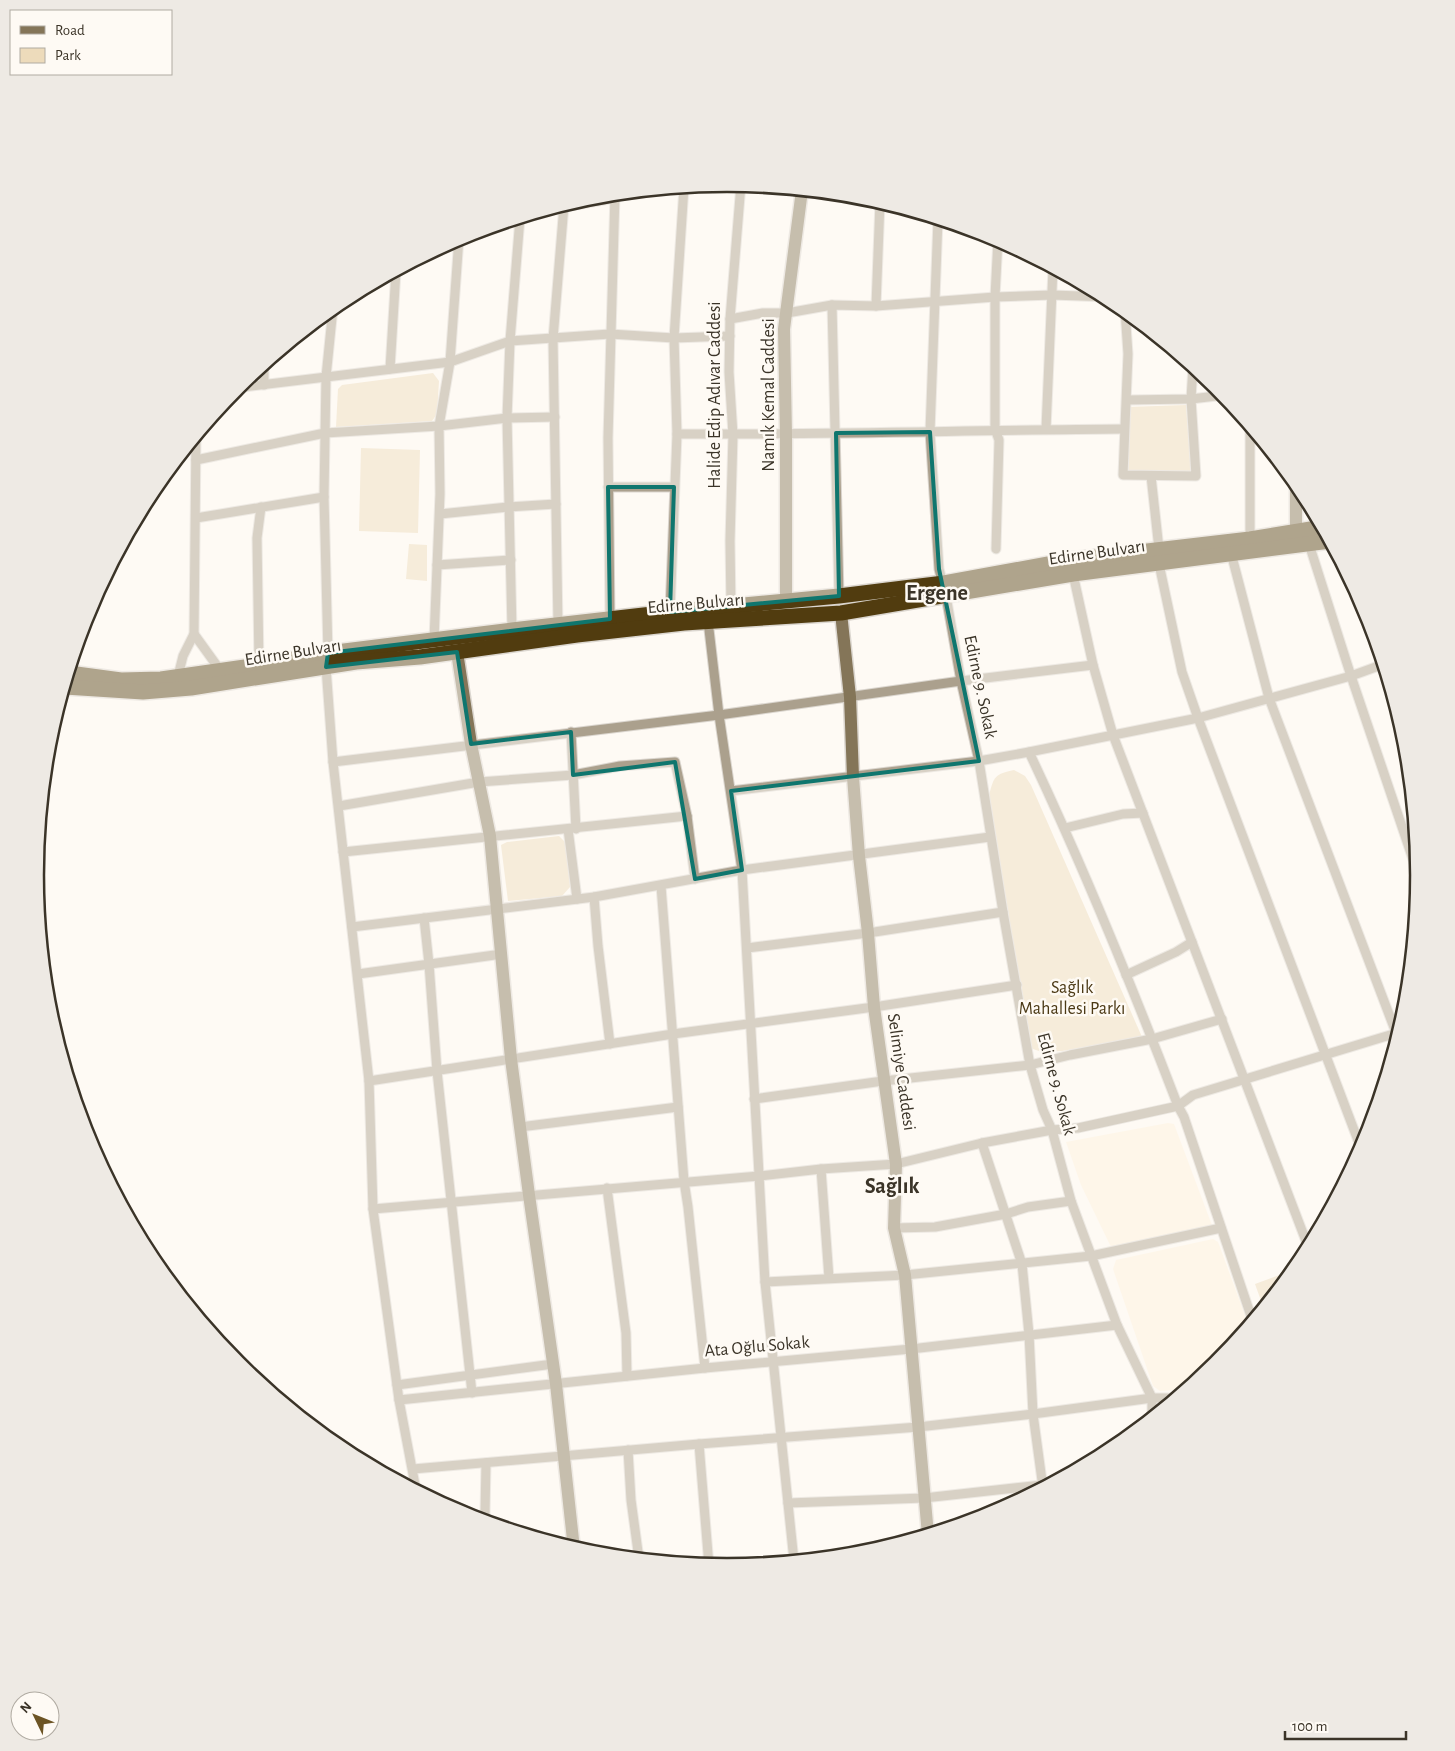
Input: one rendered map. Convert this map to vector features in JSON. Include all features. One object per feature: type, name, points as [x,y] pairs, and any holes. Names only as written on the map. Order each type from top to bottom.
[{"type":"highway","name":"Edirne Bulvarı","points":[[71,687],[104,691],[143,692],[191,688],[434,640],[670,612],[839,596],[945,589],[1073,574],[1159,556],[1316,528]]},
{"type":"highway","name":"Edirne Bulvarı","points":[[75,674],[121,680],[161,679],[259,665],[457,652],[577,635],[708,621],[841,613],[1061,562],[1231,553],[1324,542]]},
{"type":"street","name":"Halide Edip Adıvar Caddesi","points":[[731,606],[730,542],[733,435],[729,372],[730,319],[740,192]]},
{"type":"street","points":[[670,612],[677,434],[674,338],[684,193]]},
{"type":"street","name":"Namık Kemal Caddesi","points":[[786,601],[784,329],[801,196]]},
{"type":"street","points":[[610,619],[608,438],[615,202]]},
{"type":"street","points":[[876,306],[880,209]]},
{"type":"street","points":[[558,625],[553,339],[563,212]]},
{"type":"street","points":[[512,630],[512,560],[508,507],[507,418],[510,341],[519,225]]},
{"type":"street","name":"Edirne 9. Sokak","points":[[938,225],[930,432],[939,569],[945,589],[961,681],[980,762],[990,837],[1030,1065],[1043,1110],[1052,1130],[1071,1200],[1117,1325],[1152,1398],[1152,1411]]},
{"type":"street","points":[[434,640],[440,514],[439,426],[450,362],[458,247]]},
{"type":"street","points":[[996,549],[999,440],[995,429],[995,297],[998,248]]},
{"type":"street","points":[[1046,429],[1053,274]]},
{"type":"street","points":[[390,369],[396,278]]},
{"type":"street","points":[[730,319],[763,313],[787,313],[832,305],[876,306],[995,297],[1052,295],[1090,296]]},
{"type":"street","points":[[832,305],[839,596]]},
{"type":"street","points":[[332,318],[326,377],[324,497],[327,660],[333,762],[369,1081],[373,1209],[399,1400],[415,1484]]},
{"type":"street","points":[[1126,320],[1128,354],[1123,476],[1196,476],[1191,399],[1192,375]]},
{"type":"street","points":[[250,387],[450,362],[510,341],[610,334],[674,338],[730,336]]},
{"type":"street","points":[[264,373],[264,385]]},
{"type":"street","points":[[1127,400],[1191,399],[1215,396]]},
{"type":"street","points":[[196,460],[325,433],[439,426],[507,418],[555,417]]},
{"type":"street","points":[[677,434],[733,435],[930,432],[995,429],[1124,429]]},
{"type":"street","points":[[1250,435],[1250,539]]},
{"type":"street","points":[[178,676],[184,656],[194,634],[196,446]]},
{"type":"street","points":[[1151,476],[1159,556],[1182,672],[1358,1140]]},
{"type":"street","points":[[608,487],[674,487]]},
{"type":"street","points":[[1296,496],[1296,530]]},
{"type":"street","points":[[196,518],[324,497]]},
{"type":"street","points":[[440,514],[556,504]]},
{"type":"street","points":[[259,665],[257,538],[261,507]]},
{"type":"street","points":[[1309,544],[1350,676],[1410,852]]},
{"type":"street","points":[[1231,553],[1269,698],[1394,1025]]},
{"type":"street","points":[[437,565],[512,560]]},
{"type":"street","points":[[1073,574],[1093,665],[1113,736],[1306,1240]]},
{"type":"street","name":"Selimiye Caddesi","points":[[841,613],[850,696],[853,777],[859,856],[874,1007],[896,1164],[894,1228],[905,1275],[927,1529]]},
{"type":"street","points":[[708,621],[719,715],[742,870],[765,1282],[793,1556]]},
{"type":"street","points":[[194,634],[220,670]]},
{"type":"street","points":[[457,652],[471,744],[490,836],[511,1059],[556,1384],[573,1541]]},
{"type":"street","points":[[333,762],[719,715],[961,681],[1093,665]]},
{"type":"street","points":[[731,791],[980,762],[1198,718],[1350,676],[1378,666]]},
{"type":"street","points":[[571,732],[573,775],[572,829],[577,899]]},
{"type":"street","points":[[1029,752],[1065,828],[1184,1117],[1251,1315]]},
{"type":"street","points":[[339,806],[479,782],[573,775],[620,766],[675,762],[687,816],[695,879]]},
{"type":"street","points":[[1065,828],[1123,814],[1143,813]]},
{"type":"street","points":[[343,852],[687,816]]},
{"type":"street","points":[[352,927],[594,897],[742,870],[859,856],[990,837]]},
{"type":"street","points":[[661,886],[684,1181],[705,1368]]},
{"type":"street","points":[[594,897],[610,1044]]},
{"type":"street","points":[[747,948],[868,933],[1003,912]]},
{"type":"street","points":[[424,918],[437,1071],[472,1393]]},
{"type":"street","points":[[1126,975],[1176,952],[1192,942]]},
{"type":"street","points":[[358,974],[502,954]]},
{"type":"street","points":[[369,1081],[673,1034],[874,1007],[1017,985]]},
{"type":"street","points":[[754,1099],[883,1080],[1030,1065],[1152,1039],[1222,1019]]},
{"type":"street","points":[[373,1209],[896,1164],[982,1143],[1052,1130],[1078,1128],[1178,1106],[1193,1095],[1392,1036]]},
{"type":"street","points":[[520,1127],[678,1107]]},
{"type":"street","points":[[982,1143],[1022,1264],[1029,1334],[1033,1414],[1044,1481]]},
{"type":"street","points":[[821,1169],[829,1278]]},
{"type":"street","points":[[607,1188],[626,1333],[627,1376]]},
{"type":"street","points":[[894,1228],[935,1227],[1006,1214],[1028,1207],[1071,1200]]},
{"type":"street","points":[[765,1282],[905,1275],[1091,1256],[1222,1228]]},
{"type":"street","name":"Ata Oğlu Sokak","points":[[399,1400],[1117,1325]]},
{"type":"street","points":[[397,1385],[552,1364]]},
{"type":"street","points":[[413,1469],[918,1427],[1152,1398],[1168,1398]]},
{"type":"street","points":[[700,1444],[708,1559]]},
{"type":"street","points":[[628,1450],[631,1500],[638,1553]]},
{"type":"street","points":[[485,1514],[486,1463]]},
{"type":"street","points":[[788,1503],[924,1498],[1033,1487]]},
{"type":"highlighted area","points":[[930,432],[939,569],[979,761],[731,791],[742,870],[695,879],[675,762],[573,775],[571,732],[471,744],[457,652],[326,667],[328,653],[610,619],[608,487],[674,487],[670,612],[839,596],[836,433]]},
{"type":"shaded area","points":[[1168,1123],[1174,1124],[1213,1228],[1111,1247],[1081,1185],[1066,1142]]},
{"type":"shaded area","points":[[1213,1239],[1218,1242],[1247,1320],[1211,1359],[1178,1390],[1160,1391],[1153,1386],[1113,1269],[1116,1260]]},
{"type":"green space","points":[[433,373],[439,381],[437,414],[432,421],[336,427],[338,389],[342,385]]},
{"type":"green space","points":[[1186,405],[1191,472],[1125,476],[1127,407]]},
{"type":"green space","points":[[361,448],[420,450],[418,533],[359,531]]},
{"type":"green space","points":[[409,544],[427,545],[427,581],[406,579]]},
{"type":"green space","name":"Sağlık Mahallesi Parkı","points":[[1014,770],[1025,776],[1031,785],[1142,1037],[1062,1051],[1042,1052],[1030,1048],[989,795],[996,777]]},
{"type":"green space","points":[[559,836],[566,843],[570,887],[562,896],[508,901],[501,845],[507,842]]},
{"type":"green space","points":[[1283,1274],[1262,1302],[1255,1284]]},
{"type":"district","name":"Ergene","points":[[937,593]]},
{"type":"district","name":"Sağlık","points":[[892,1186]]}]
